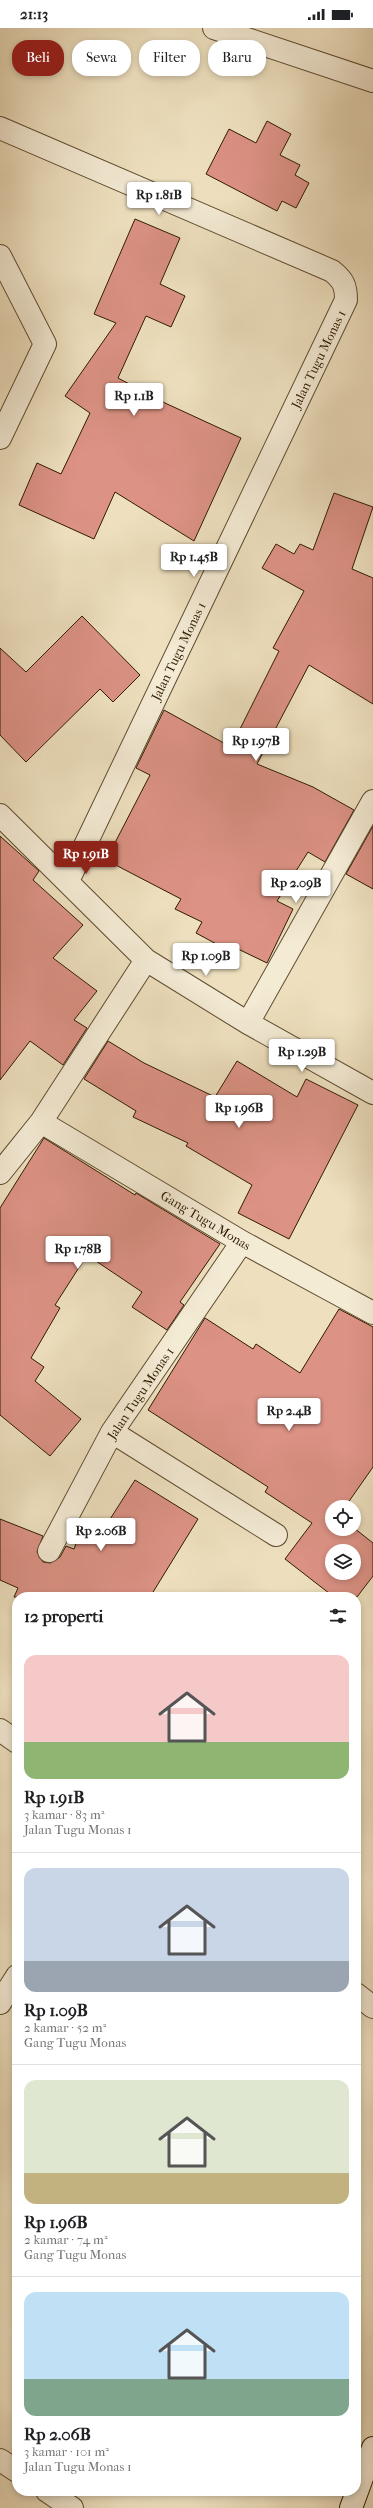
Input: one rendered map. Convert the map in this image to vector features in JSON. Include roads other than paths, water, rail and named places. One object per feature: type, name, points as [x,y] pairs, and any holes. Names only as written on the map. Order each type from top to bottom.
[{"type":"street","points":[[214,28],[373,81]]},
{"type":"street","name":"Jalan Tugu Monas 1","points":[[0,128],[332,272],[344,280],[346,300],[68,881]]},
{"type":"street","points":[[0,256],[45,344],[0,438]]},
{"type":"street","points":[[248,1023],[373,801]]},
{"type":"street","points":[[0,815],[146,960],[248,1023],[373,1093]]},
{"type":"street","points":[[0,1173],[41,1122],[146,960]]},
{"type":"street","name":"Gang Tugu Monas","points":[[41,1122],[242,1242],[373,1313]]},
{"type":"street","name":"Jalan Tugu Monas 1","points":[[49,1551],[112,1432],[242,1242]]},
{"type":"street","points":[[112,1432],[276,1535]]},
{"type":"street","points":[[0,1730],[12,1738]]},
{"type":"street","points":[[0,2003],[12,1984]]},
{"type":"street","points":[[361,1998],[373,2007]]},
{"type":"street","points":[[361,2481],[373,2448]]},
{"type":"street","points":[[0,2460],[12,2468]]},
{"type":"street","points":[[54,2496],[72,2508]]},
{"type":"street","points":[[351,2508],[355,2496]]}]
